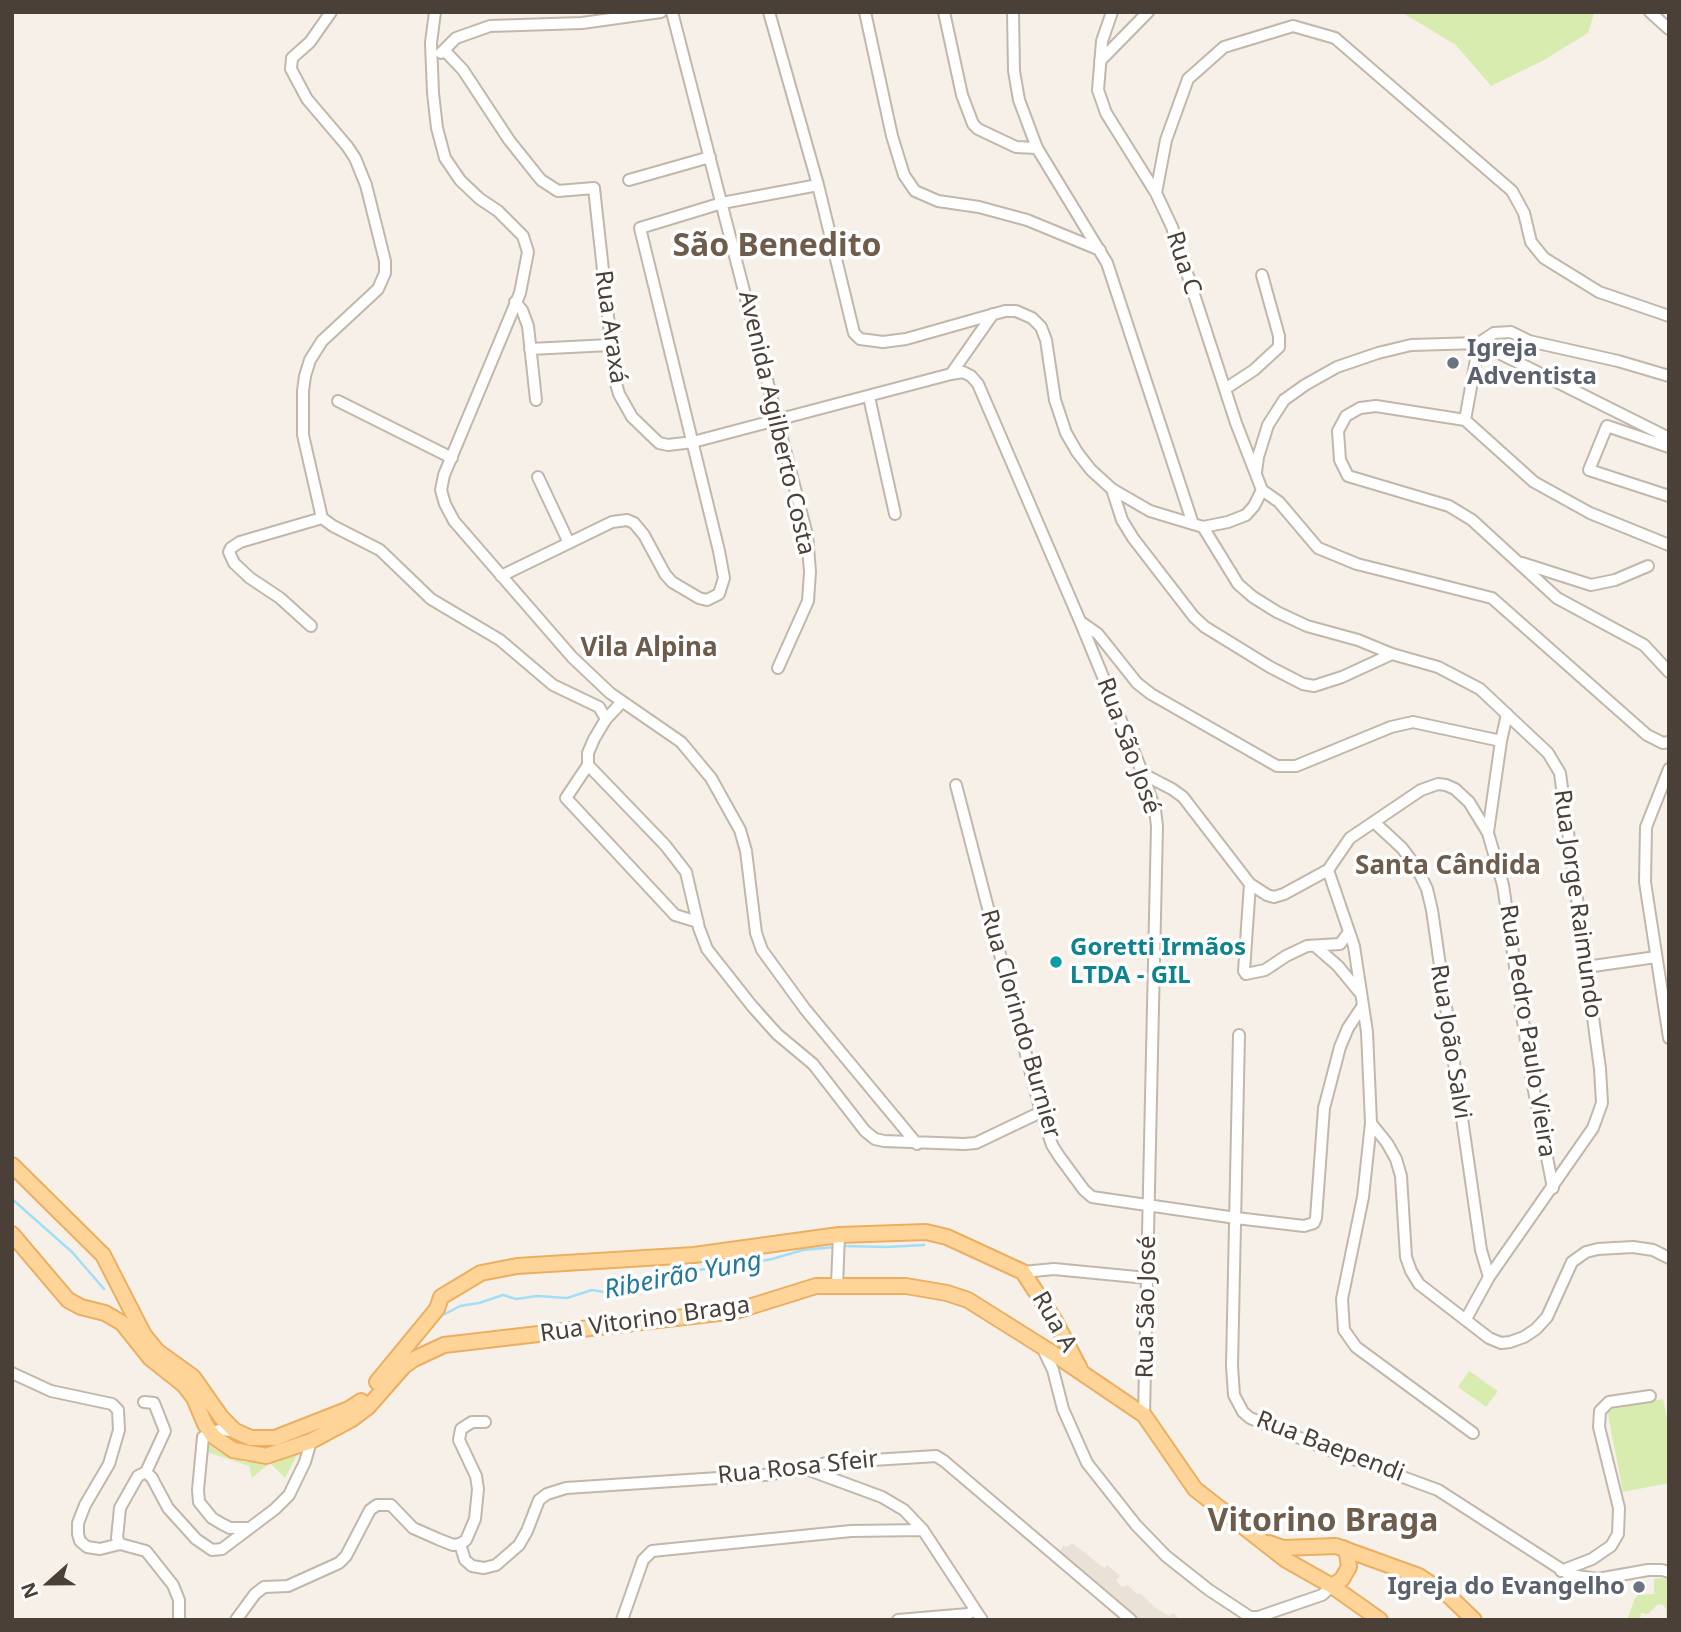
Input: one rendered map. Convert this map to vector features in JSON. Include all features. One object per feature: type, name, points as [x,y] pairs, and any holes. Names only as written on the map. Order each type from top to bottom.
[{"type":"main road","points":[[12,1165],[103,1255],[144,1335],[157,1351],[193,1377],[235,1432],[261,1439],[283,1436],[349,1409],[363,1399],[437,1309],[440,1297],[481,1273],[517,1266],[694,1255],[839,1238],[926,1233],[947,1237],[1023,1272]]},
{"type":"main road","points":[[12,1234],[68,1300],[81,1307],[105,1313],[122,1323],[150,1358],[184,1385],[194,1398],[211,1433]]},
{"type":"main road","name":"Rua A","points":[[1023,1272],[1066,1343],[1076,1369]]},
{"type":"main road","name":"Rua Vitorino Braga","points":[[211,1433],[220,1443],[233,1450],[266,1456],[311,1441],[352,1419],[368,1407],[388,1383],[414,1359],[444,1345],[736,1311],[801,1290],[837,1285],[906,1286],[947,1293],[968,1300],[1144,1415],[1195,1489],[1286,1560],[1332,1586],[1380,1620]]},
{"type":"main road","points":[[1261,1541],[1283,1548],[1336,1546],[1419,1576],[1435,1584],[1474,1620]]},
{"type":"main road","points":[[1332,1586],[1342,1579],[1349,1567],[1347,1553],[1336,1546]]},
{"type":"main road","points":[[1314,1576],[1314,1555],[1336,1546]]},
{"type":"street","points":[[331,12],[310,43],[292,58],[291,69],[307,99],[348,146],[355,158],[366,185],[386,261],[385,273],[378,289],[322,341],[310,360],[303,391],[303,435],[322,518],[380,550],[431,599],[500,640],[553,685],[599,707],[606,719]]},
{"type":"street","points":[[435,12],[431,43],[432,62],[437,128],[445,158],[460,180],[513,225],[527,243],[528,252],[516,302],[443,475],[441,490],[445,504],[454,521],[572,657],[610,693],[681,742],[711,778],[740,830],[746,851],[756,933],[762,950],[805,1009],[916,1144]]},
{"type":"street","points":[[432,62],[456,38],[490,26],[661,12]]},
{"type":"street","name":"Avenida Agilberto Costa","points":[[672,12],[807,535],[810,572],[808,601],[778,668]]},
{"type":"street","points":[[769,12],[818,185],[851,327],[860,339],[883,342],[906,339],[1005,311],[1016,311],[1032,318],[1041,327],[1046,340],[1055,400],[1066,433],[1091,470],[1112,489],[1150,512],[1198,525],[1237,520],[1254,506],[1262,490],[1279,502],[1318,548],[1357,564],[1492,598],[1647,735],[1663,743],[1669,742]]},
{"type":"street","points":[[865,12],[892,136],[904,175],[915,191],[938,201],[979,207],[1027,220],[1100,250]]},
{"type":"street","points":[[944,12],[962,96],[973,124],[1016,147],[1037,148]]},
{"type":"street","name":"Rua Jorge Raimundo","points":[[1013,12],[1014,71],[1019,100],[1037,148],[1107,263],[1198,525],[1238,584],[1277,612],[1307,626],[1438,667],[1480,690],[1548,753],[1560,773],[1602,1103],[1593,1128],[1489,1278],[1466,1319]]},
{"type":"street","name":"Rua C","points":[[1112,12],[1102,41],[1098,90],[1106,113],[1156,193],[1172,227],[1262,490]]},
{"type":"street","points":[[1100,61],[1148,12]]},
{"type":"street","points":[[1650,12],[1669,29]]},
{"type":"street","points":[[1156,193],[1166,140],[1188,79],[1224,47],[1293,26],[1335,38],[1512,191],[1524,213],[1531,242],[1544,258],[1599,292],[1669,316]]},
{"type":"street","name":"Rua Araxá","points":[[444,50],[463,70],[509,140],[541,180],[558,191],[594,188],[615,380],[619,394],[632,417],[659,443],[668,445],[693,442],[951,374]]},
{"type":"street","points":[[629,180],[710,157]]},
{"type":"street","points":[[501,576],[612,522],[627,520],[634,523],[644,535],[672,582],[699,598],[714,598],[720,592],[724,578],[640,228],[722,203],[818,185]]},
{"type":"street","points":[[1225,388],[1254,370],[1279,347],[1279,336],[1262,275]]},
{"type":"street","points":[[516,302],[528,327],[536,400]]},
{"type":"street","points":[[951,374],[993,314]]},
{"type":"street","points":[[1465,420],[1479,343],[1494,333],[1511,332],[1529,341],[1618,361],[1669,376]]},
{"type":"street","points":[[1256,474],[1258,457],[1268,425],[1284,400],[1336,368],[1411,345],[1479,343],[1669,438]]},
{"type":"street","points":[[530,349],[610,345]]},
{"type":"street","name":"Rua São José","points":[[951,374],[963,372],[978,384],[1152,797],[1157,826],[1144,1415]]},
{"type":"street","points":[[869,397],[895,513]]},
{"type":"street","points":[[338,401],[452,458]]},
{"type":"street","points":[[1669,545],[1590,513],[1534,482],[1465,420],[1376,406],[1360,408],[1346,416],[1338,431],[1340,460],[1348,476],[1449,506],[1472,520],[1557,598],[1644,645],[1669,672]]},
{"type":"street","points":[[1669,447],[1607,426],[1589,470],[1669,496]]},
{"type":"street","points":[[538,477],[569,543]]},
{"type":"street","points":[[1112,489],[1122,520],[1133,538],[1194,617],[1205,627],[1270,667],[1303,684],[1314,686],[1342,677],[1392,653]]},
{"type":"street","points":[[311,626],[280,597],[250,578],[234,563],[229,552],[240,542],[322,518]]},
{"type":"street","points":[[1520,562],[1591,585],[1615,580],[1648,566]]},
{"type":"street","points":[[1080,621],[1098,634],[1137,683],[1151,694],[1278,766],[1296,765],[1391,727],[1413,722],[1501,741]]},
{"type":"street","points":[[599,707],[610,693]]},
{"type":"street","points":[[622,702],[606,719],[588,753],[588,765],[566,798],[670,911],[698,922]]},
{"type":"street","points":[[1488,833],[1507,714]]},
{"type":"street","points":[[588,765],[665,845],[686,872],[707,949],[777,1034],[813,1064],[865,1131],[875,1139],[916,1144],[976,1143],[1041,1112]]},
{"type":"street","points":[[1669,769],[1646,827],[1646,882],[1669,1038]]},
{"type":"street","points":[[1143,774],[1183,797],[1250,884],[1244,971],[1250,974],[1265,970],[1298,949],[1340,944],[1349,932]]},
{"type":"street","name":"Rua Pedro Paulo Vieira","points":[[1250,884],[1275,897],[1328,870],[1350,838],[1421,790],[1438,784],[1455,789],[1469,802],[1488,833],[1503,886],[1531,1075],[1553,1188]]},
{"type":"street","name":"Rua Clorindo Burnier","points":[[956,785],[1041,1112],[1059,1156],[1092,1197],[1304,1226],[1314,1223],[1317,1218],[1324,1108],[1340,1047],[1362,1001]]},
{"type":"street","name":"Rua João Salvi","points":[[1375,823],[1402,848],[1417,868],[1427,889],[1480,1250],[1489,1278]]},
{"type":"street","points":[[1328,870],[1349,932],[1367,1026],[1371,1123],[1363,1197],[1342,1299],[1344,1330],[1356,1347],[1474,1433]]},
{"type":"street","points":[[1315,946],[1338,967],[1362,1001]]},
{"type":"street","points":[[1586,967],[1657,957]]},
{"type":"street","name":"Rua Baependi","points":[[1239,1035],[1232,1366],[1234,1395],[1243,1412],[1250,1418],[1332,1451],[1438,1490],[1561,1571],[1583,1578],[1648,1570],[1669,1572]]},
{"type":"street","points":[[1371,1123],[1387,1143],[1401,1176],[1406,1256],[1411,1271],[1419,1284],[1489,1338],[1501,1343],[1524,1337],[1547,1317],[1572,1262],[1578,1256],[1598,1249],[1633,1247],[1653,1250],[1669,1258]]},
{"type":"street","points":[[837,1285],[839,1238]]},
{"type":"street","points":[[1023,1272],[1054,1269],[1147,1278]]},
{"type":"street","points":[[1035,1288],[1043,1270]]},
{"type":"street","points":[[1066,1343],[1048,1350],[1063,1409],[1087,1463],[1136,1525],[1166,1556],[1244,1615],[1258,1617],[1322,1595],[1332,1586]]},
{"type":"street","points":[[1054,1370],[1062,1365],[1076,1369]]},
{"type":"street","points":[[12,1373],[51,1391],[113,1404],[118,1410],[119,1430],[109,1464],[85,1505],[77,1528],[80,1541],[88,1547],[100,1549],[120,1544],[146,1551],[173,1585],[179,1600],[179,1620]]},
{"type":"street","points":[[1561,1571],[1592,1559],[1611,1546],[1618,1535],[1619,1508],[1598,1427],[1600,1411],[1609,1402],[1650,1396]]},
{"type":"street","points":[[120,1544],[117,1538],[120,1508],[138,1476],[146,1472],[165,1431],[154,1404],[144,1402]]},
{"type":"street","points":[[236,1620],[255,1594],[264,1587],[288,1586],[339,1563],[346,1556],[370,1510],[377,1505],[391,1505],[413,1528],[447,1543],[460,1544],[470,1534],[475,1519],[478,1489],[476,1476],[459,1440],[461,1429],[472,1422],[485,1422]]},
{"type":"street","points":[[235,1432],[219,1430],[203,1437],[199,1502],[212,1518],[222,1524],[230,1528],[248,1528]]},
{"type":"street","points":[[146,1472],[168,1508],[207,1548],[222,1549],[275,1509],[289,1495],[311,1441]]},
{"type":"street","name":"Rua Rosa Sfeir","points":[[460,1544],[465,1560],[472,1566],[490,1568],[496,1565],[519,1545],[539,1500],[547,1494],[566,1488],[764,1475],[827,1463],[936,1456],[1131,1620]]},
{"type":"street","points":[[806,1469],[883,1497],[905,1510],[923,1530],[978,1615]]},
{"type":"street","points":[[622,1620],[643,1560],[652,1551],[852,1531],[923,1530]]},
{"type":"street","points":[[898,1620],[978,1615]]},
{"type":"shaded area","points":[[1072,1543],[1104,1568],[1107,1565],[1120,1576],[1116,1581],[1122,1587],[1127,1585],[1157,1609],[1169,1616],[1174,1613],[1179,1620],[1137,1620],[1059,1552],[1064,1545],[1067,1547]]},
{"type":"green space","points":[[1401,12],[1594,14],[1588,33],[1544,60],[1491,86],[1456,45]]},
{"type":"green space","points":[[1469,1371],[1498,1391],[1486,1407],[1458,1387]]},
{"type":"green space","points":[[1663,1399],[1669,1428],[1669,1483],[1623,1492],[1607,1410]]},
{"type":"green space","points":[[206,1442],[220,1452],[245,1462],[265,1461],[297,1451],[298,1453],[285,1478],[270,1463],[252,1478],[249,1466],[204,1451]]},
{"type":"green space","points":[[1654,1579],[1669,1579],[1669,1620],[1666,1620],[1666,1609],[1658,1604],[1648,1614],[1641,1613],[1640,1620],[1627,1620],[1635,1598],[1638,1595],[1654,1594]]},
{"type":"waterway","name":"Ribeirão Yung","points":[[12,1199],[72,1252],[104,1289]]},
{"type":"waterway","name":"Ribeirão Yung","points":[[842,1246],[924,1245]]},
{"type":"waterway","name":"Ribeirão Yung","points":[[445,1314],[460,1306],[503,1295],[516,1299],[537,1296],[567,1298],[592,1290],[604,1292],[618,1289],[639,1280],[660,1278],[679,1272],[741,1265],[803,1250],[835,1247]]},
{"type":"place","name":"Igreja Adventista","points":[[1453,363]]},
{"type":"place","name":"Goretti Irmãos LTDA - GIL","points":[[1056,962]]},
{"type":"place","name":"Igreja do Evangelho","points":[[1639,1587]]},
{"type":"district","name":"São Benedito","points":[[777,247]]},
{"type":"district","name":"Vila Alpina","points":[[649,649]]},
{"type":"district","name":"Santa Cândida","points":[[1448,867]]},
{"type":"district","name":"Vitorino Braga","points":[[1323,1522]]}]
